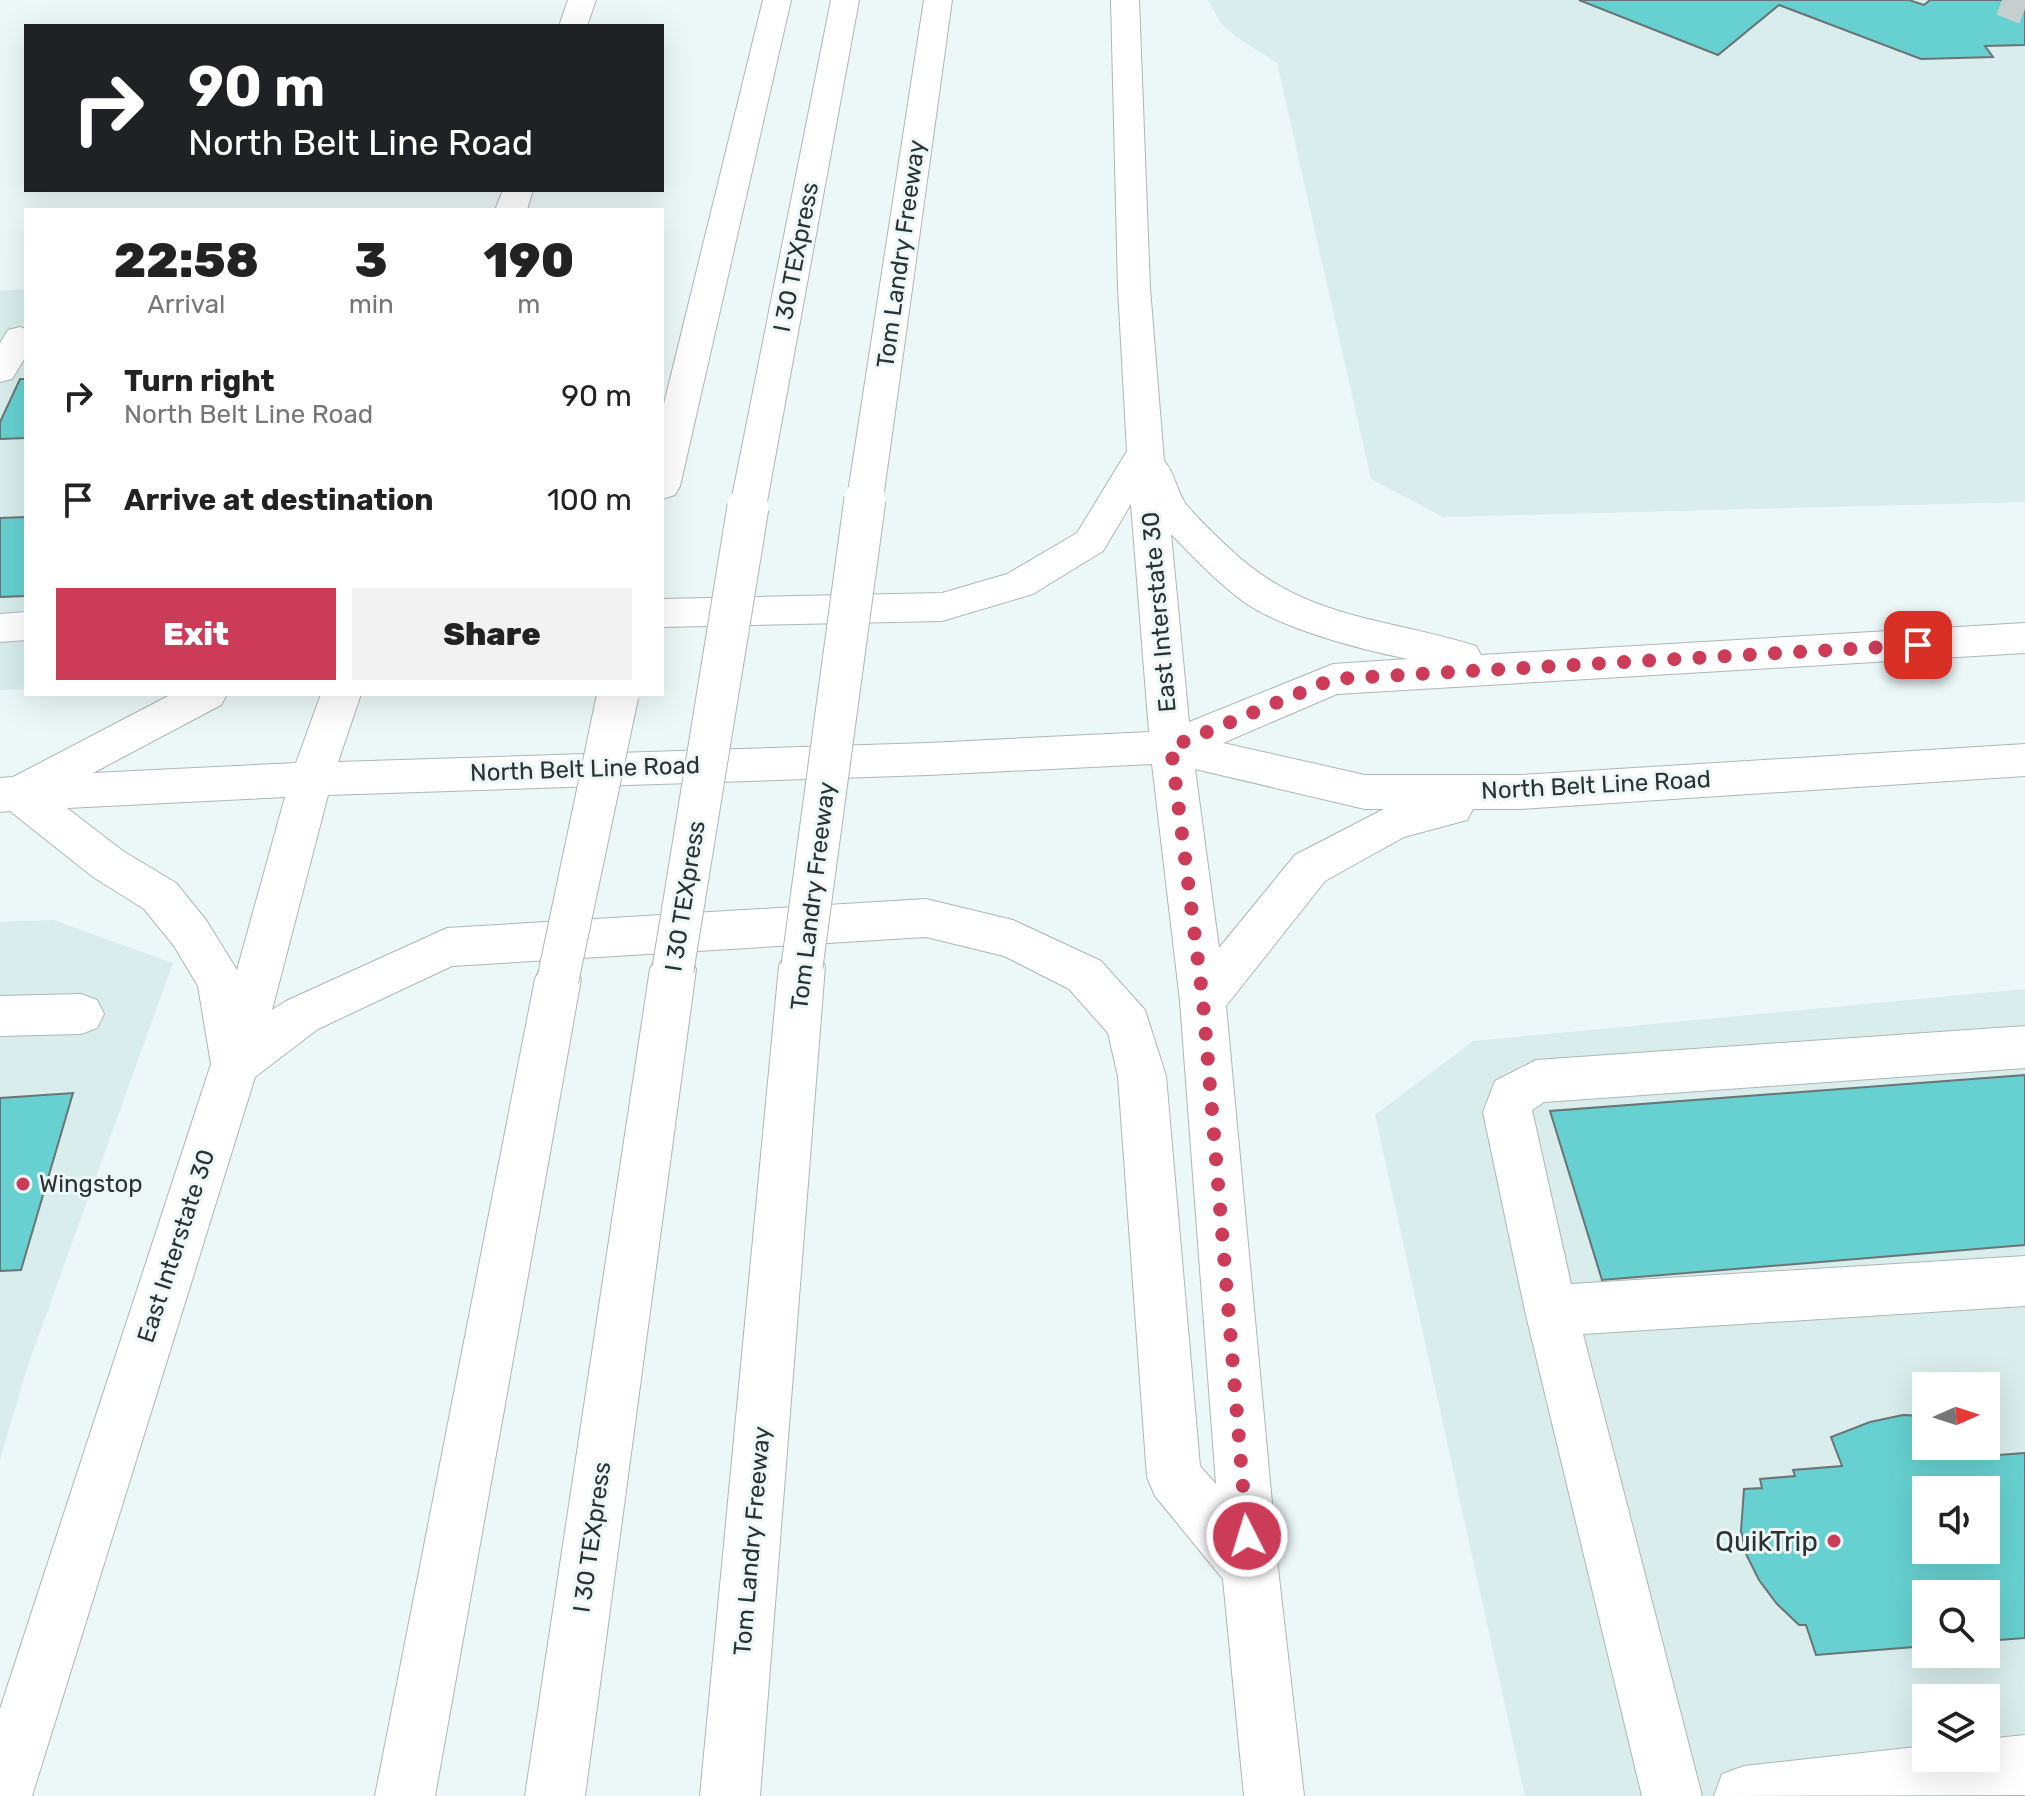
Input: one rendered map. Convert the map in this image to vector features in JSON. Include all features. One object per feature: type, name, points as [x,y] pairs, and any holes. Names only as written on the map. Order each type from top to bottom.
[{"type":"main road","points":[[574,24],[582,0]]},
{"type":"main road","points":[[664,478],[777,0]]},
{"type":"main road","name":"I 30 TEXpress","points":[[555,1796],[673,969],[748,507],[845,0]]},
{"type":"main road","name":"Tom Landry Freeway","points":[[730,1796],[802,966],[865,499],[938,0]]},
{"type":"main road","name":"East Interstate 30","points":[[1125,0],[1134,288],[1145,451],[1171,747],[1203,1001],[1250,1568],[1274,1796]]},
{"type":"main road","points":[[0,371],[15,337]]},
{"type":"main road","points":[[664,613],[942,607],[1020,584],[1090,542],[1145,451]]},
{"type":"main road","points":[[1145,451],[1168,508],[1217,559],[1260,594],[1315,619],[1519,669]]},
{"type":"main road","points":[[0,628],[24,626]]},
{"type":"main road","name":"North Belt Line Road","points":[[1171,747],[1333,679],[2025,638]]},
{"type":"main road","points":[[203,696],[9,794],[108,864],[160,896],[190,933],[220,982],[235,1064],[302,1015],[447,947],[926,918],[1013,939],[1085,975],[1129,1024],[1142,1076],[1174,1477],[1250,1568]]},
{"type":"main road","name":"East Interstate 30","points":[[2,1796],[235,1064],[311,779],[340,696]]},
{"type":"main road","points":[[405,1796],[558,979],[618,696]]},
{"type":"main road","name":"North Belt Line Road","points":[[9,794],[311,779],[928,759],[1171,747],[1365,792],[1520,792],[2025,760]]},
{"type":"main road","points":[[1203,1001],[1310,868],[1393,823],[1520,792]]},
{"type":"main road","points":[[0,1016],[81,1014]]},
{"type":"main road","points":[[1672,1796],[1551,1311],[1507,1112],[1512,1096],[1536,1081],[2025,1047]]},
{"type":"main road","points":[[1551,1311],[2025,1281]]},
{"type":"main road","points":[[1744,1796],[2025,1765]]},
{"type":"shaded area","points":[[1208,0],[2025,0],[2025,502],[1443,517],[1371,479],[1277,63],[1236,37],[1221,23]]},
{"type":"shaded area","points":[[24,289],[24,689],[0,690],[0,291]]},
{"type":"shaded area","points":[[53,920],[173,963],[27,1368],[0,1460],[0,922]]},
{"type":"shaded area","points":[[2025,989],[2025,1796],[1525,1796],[1375,1115],[1473,1041]]},
{"type":"building","points":[[1579,0],[1909,0],[1924,5],[1930,0],[2025,0],[2025,45],[1985,46],[1993,57],[1921,59],[1779,5],[1718,55]]},
{"type":"building","points":[[20,379],[24,379],[24,438],[0,439],[0,422]]},
{"type":"building","points":[[24,517],[24,596],[0,597],[0,518]]},
{"type":"building","points":[[2025,1075],[2025,1245],[1602,1280],[1550,1111]]},
{"type":"building","name":"Wingstop","points":[[73,1093],[21,1270],[0,1271],[0,1098]]},
{"type":"building","name":"QuikTrip","points":[[1912,1415],[1912,1460],[2000,1460],[2000,1455],[2025,1453],[2025,1638],[2000,1640],[2000,1580],[1912,1580],[1912,1647],[1816,1655],[1806,1625],[1799,1625],[1777,1604],[1759,1580],[1746,1554],[1741,1531],[1744,1489],[1762,1488],[1760,1479],[1795,1476],[1793,1470],[1842,1466],[1831,1437],[1870,1422]]},
{"type":"tunnel","points":[[2002,0],[2025,9]]},
{"type":"place","name":"Wingstop","points":[[23,1184]]},
{"type":"place","name":"QuikTrip","points":[[1834,1541]]},
{"type":"route","points":[[1247,1536],[1203,1001],[1171,747],[1333,679],[1918,645]]}]
